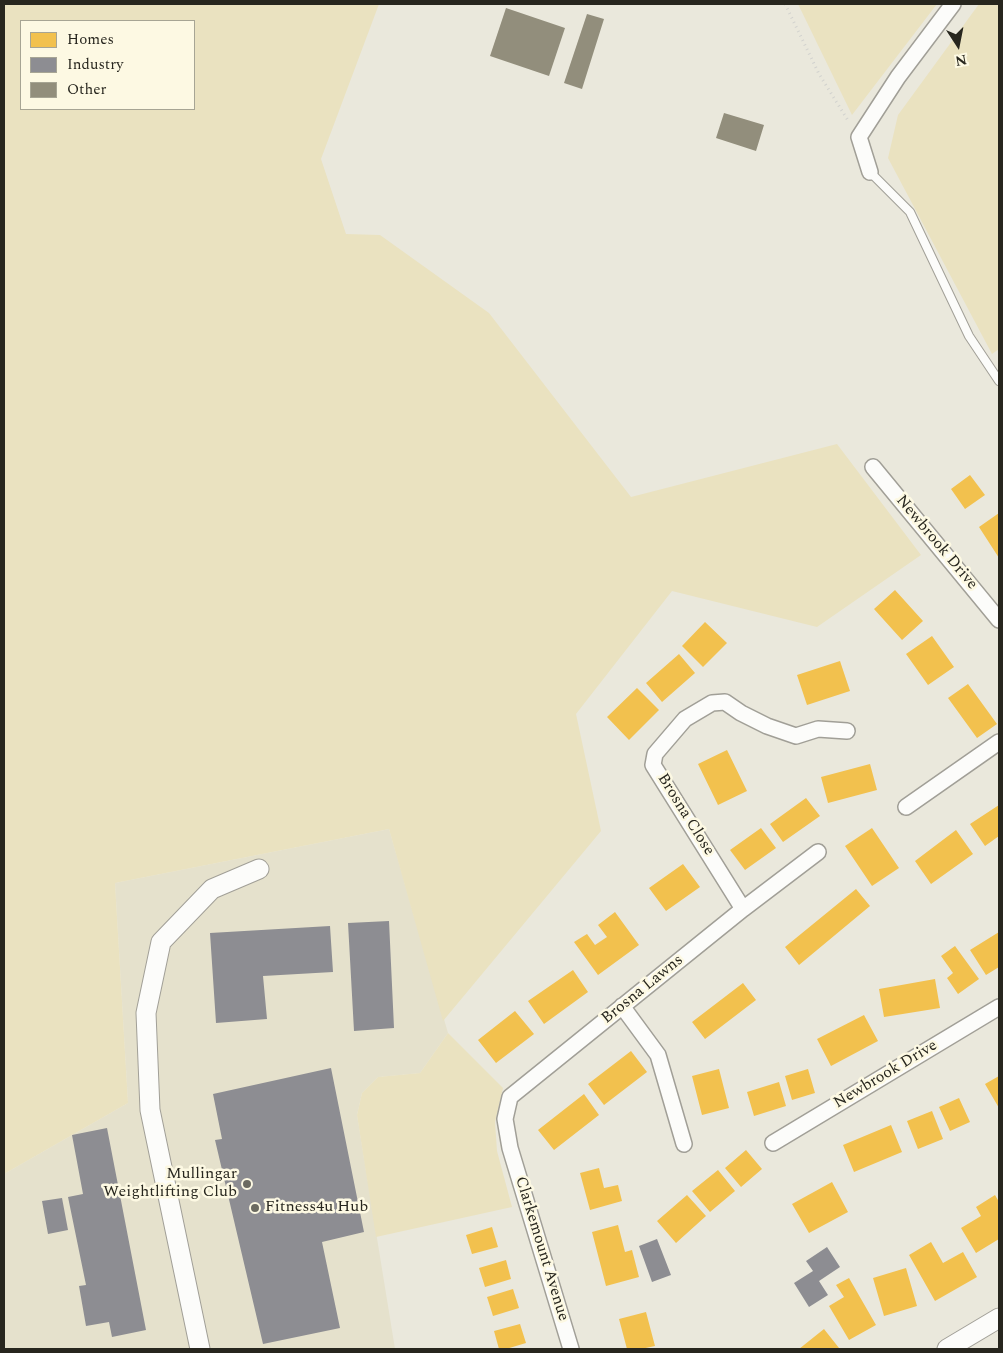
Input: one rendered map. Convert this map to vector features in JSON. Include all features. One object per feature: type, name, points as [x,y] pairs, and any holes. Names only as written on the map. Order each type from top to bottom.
[{"type":"street","points":[[870,172],[859,138],[898,77],[953,4]]},
{"type":"street","name":"Newbrook Drive","points":[[872,467],[999,620]]},
{"type":"street","name":"Brosna Close","points":[[743,909],[653,765],[655,754],[685,719],[712,703],[725,702],[741,713],[767,726],[796,736],[818,729],[846,731]]},
{"type":"street","points":[[906,807],[999,742]]},
{"type":"street","name":"Brosna Lawns","points":[[510,1148],[505,1119],[510,1097],[743,909],[818,852]]},
{"type":"street","points":[[200,1349],[150,1110],[146,1013],[161,942],[212,889],[259,869]]},
{"type":"street","points":[[622,1006],[658,1055],[684,1144]]},
{"type":"street","name":"Newbrook Drive","points":[[773,1143],[999,1007]]},
{"type":"street","name":"Clarkemount Avenue","points":[[510,1148],[571,1349]]},
{"type":"street","points":[[947,1349],[999,1318]]},
{"type":"lane","points":[[870,172],[910,212],[969,336],[999,381]]},
{"type":"path","points":[[785,4],[819,74],[859,138]]},
{"type":"shaded area","points":[[4,4],[379,4],[321,159],[346,234],[380,235],[489,313],[631,497],[837,444],[921,555],[817,627],[672,591],[576,714],[601,831],[443,1021],[389,829],[115,883],[128,1103],[4,1174]]},
{"type":"shaded area","points":[[798,4],[937,4],[852,115]]},
{"type":"shaded area","points":[[979,4],[999,4],[999,349],[992,354],[888,158],[898,115]]},
{"type":"shaded area","points":[[389,829],[448,1033],[420,1073],[378,1077],[362,1093],[357,1115],[395,1349],[4,1349],[4,1174],[128,1103],[115,883]]},
{"type":"shaded area","points":[[448,1033],[503,1088],[495,1122],[497,1151],[512,1207],[376,1237],[357,1115],[362,1093],[378,1077],[420,1073]]},
{"type":"building: Homes","points":[[970,475],[985,495],[965,509],[951,489]]},
{"type":"building: Homes","points":[[999,513],[999,558],[979,527]]},
{"type":"building: Homes","points":[[895,590],[923,621],[902,640],[874,609]]},
{"type":"building: Homes","points":[[705,622],[727,643],[703,667],[682,646]]},
{"type":"building: Homes","points":[[932,636],[954,667],[928,685],[906,654]]},
{"type":"building: Homes","points":[[679,654],[695,673],[662,702],[646,683]]},
{"type":"building: Homes","points":[[840,661],[850,691],[807,705],[797,675]]},
{"type":"building: Homes","points":[[968,684],[997,724],[977,738],[948,698]]},
{"type":"building: Homes","points":[[637,688],[659,710],[629,740],[607,717]]},
{"type":"building: Homes","points":[[727,750],[747,791],[718,805],[698,764]]},
{"type":"building: Homes","points":[[870,764],[877,790],[828,803],[821,777]]},
{"type":"building: Homes","points":[[806,798],[820,816],[783,842],[770,824]]},
{"type":"building: Homes","points":[[999,805],[999,836],[985,846],[970,824]]},
{"type":"building: Homes","points":[[761,828],[776,848],[745,870],[730,850]]},
{"type":"building: Homes","points":[[872,828],[899,868],[872,886],[845,846]]},
{"type":"building: Homes","points":[[956,830],[973,854],[931,884],[915,861]]},
{"type":"building: Homes","points":[[683,864],[700,887],[666,911],[649,888]]},
{"type":"building: Homes","points":[[856,889],[870,906],[799,965],[785,947]]},
{"type":"building: Homes","points":[[615,912],[639,945],[598,975],[574,942],[587,934],[595,945],[607,937],[598,925]]},
{"type":"building: Homes","points":[[999,932],[999,967],[986,975],[970,950]]},
{"type":"building: Homes","points":[[955,946],[979,979],[958,994],[947,978],[953,973],[941,956]]},
{"type":"building: Homes","points":[[573,970],[588,992],[544,1024],[528,1001]]},
{"type":"building: Homes","points":[[935,979],[940,1008],[884,1017],[879,989]]},
{"type":"building: Homes","points":[[743,983],[756,1000],[705,1039],[692,1022]]},
{"type":"building: Homes","points":[[515,1011],[534,1034],[496,1063],[478,1040]]},
{"type":"building: Homes","points":[[864,1015],[878,1041],[831,1066],[817,1039]]},
{"type":"building: Homes","points":[[631,1051],[647,1072],[604,1105],[588,1084]]},
{"type":"building: Homes","points":[[719,1069],[729,1108],[702,1115],[692,1076]]},
{"type":"building: Homes","points":[[808,1069],[815,1093],[792,1100],[785,1076]]},
{"type":"building: Homes","points":[[999,1076],[999,1108],[985,1084]]},
{"type":"building: Homes","points":[[779,1082],[786,1106],[754,1116],[747,1092]]},
{"type":"building: Homes","points":[[584,1094],[599,1115],[554,1150],[538,1130]]},
{"type":"building: Homes","points":[[959,1098],[970,1122],[950,1131],[939,1107]]},
{"type":"building: Homes","points":[[932,1111],[943,1139],[918,1149],[907,1121]]},
{"type":"building: Homes","points":[[891,1125],[902,1152],[854,1172],[843,1145]]},
{"type":"building: Homes","points":[[746,1150],[762,1169],[741,1187],[725,1168]]},
{"type":"building: Homes","points":[[599,1168],[604,1188],[618,1185],[622,1201],[590,1210],[580,1173]]},
{"type":"building: Homes","points":[[718,1170],[735,1191],[710,1212],[692,1191]]},
{"type":"building: Homes","points":[[832,1182],[848,1212],[809,1233],[792,1204]]},
{"type":"building: Homes","points":[[687,1195],[706,1216],[676,1243],[657,1221]]},
{"type":"building: Homes","points":[[995,1195],[999,1202],[999,1239],[976,1253],[961,1228],[981,1216],[976,1207]]},
{"type":"building: Homes","points":[[618,1225],[625,1252],[632,1250],[639,1277],[606,1286],[592,1232]]},
{"type":"building: Homes","points":[[492,1227],[498,1247],[472,1254],[466,1235]]},
{"type":"building: Homes","points":[[931,1242],[943,1263],[963,1252],[977,1277],[935,1301],[909,1255]]},
{"type":"building: Homes","points":[[506,1260],[511,1279],[485,1287],[479,1268]]},
{"type":"building: Homes","points":[[906,1268],[917,1306],[884,1316],[873,1278]]},
{"type":"building: Homes","points":[[849,1278],[876,1325],[849,1340],[829,1306],[844,1297],[836,1285]]},
{"type":"building: Homes","points":[[513,1289],[519,1308],[493,1316],[487,1297]]},
{"type":"building: Homes","points":[[646,1312],[655,1346],[627,1349],[619,1319]]},
{"type":"building: Homes","points":[[520,1324],[526,1343],[506,1349],[499,1349],[494,1331]]},
{"type":"building: Homes","points":[[824,1329],[839,1348],[799,1349]]},
{"type":"building: Industry","points":[[389,921],[394,1028],[354,1031],[348,923]]},
{"type":"building: Industry","points":[[330,926],[333,972],[263,976],[267,1019],[216,1023],[210,933]]},
{"type":"building: Industry","points":[[331,1068],[364,1232],[322,1242],[340,1328],[263,1344],[215,1140],[222,1139],[213,1094]]},
{"type":"building: Industry","points":[[107,1128],[146,1330],[112,1337],[109,1322],[86,1326],[79,1286],[86,1285],[68,1197],[83,1194],[72,1135]]},
{"type":"building: Industry","points":[[62,1198],[68,1230],[48,1234],[42,1201]]},
{"type":"building: Industry","points":[[657,1239],[671,1275],[652,1282],[639,1246]]},
{"type":"building: Industry","points":[[827,1247],[840,1267],[819,1281],[828,1295],[809,1307],[794,1283],[813,1271],[806,1261]]},
{"type":"building: Other","points":[[506,8],[565,28],[549,76],[490,56]]},
{"type":"building: Other","points":[[587,14],[604,19],[582,89],[564,83]]},
{"type":"building: Other","points":[[724,113],[764,125],[756,151],[716,138]]},
{"type":"place","name":"Mullingar Weightlifting Club","points":[[247,1184]]},
{"type":"place","name":"Fitness4u Hub","points":[[255,1208]]}]
